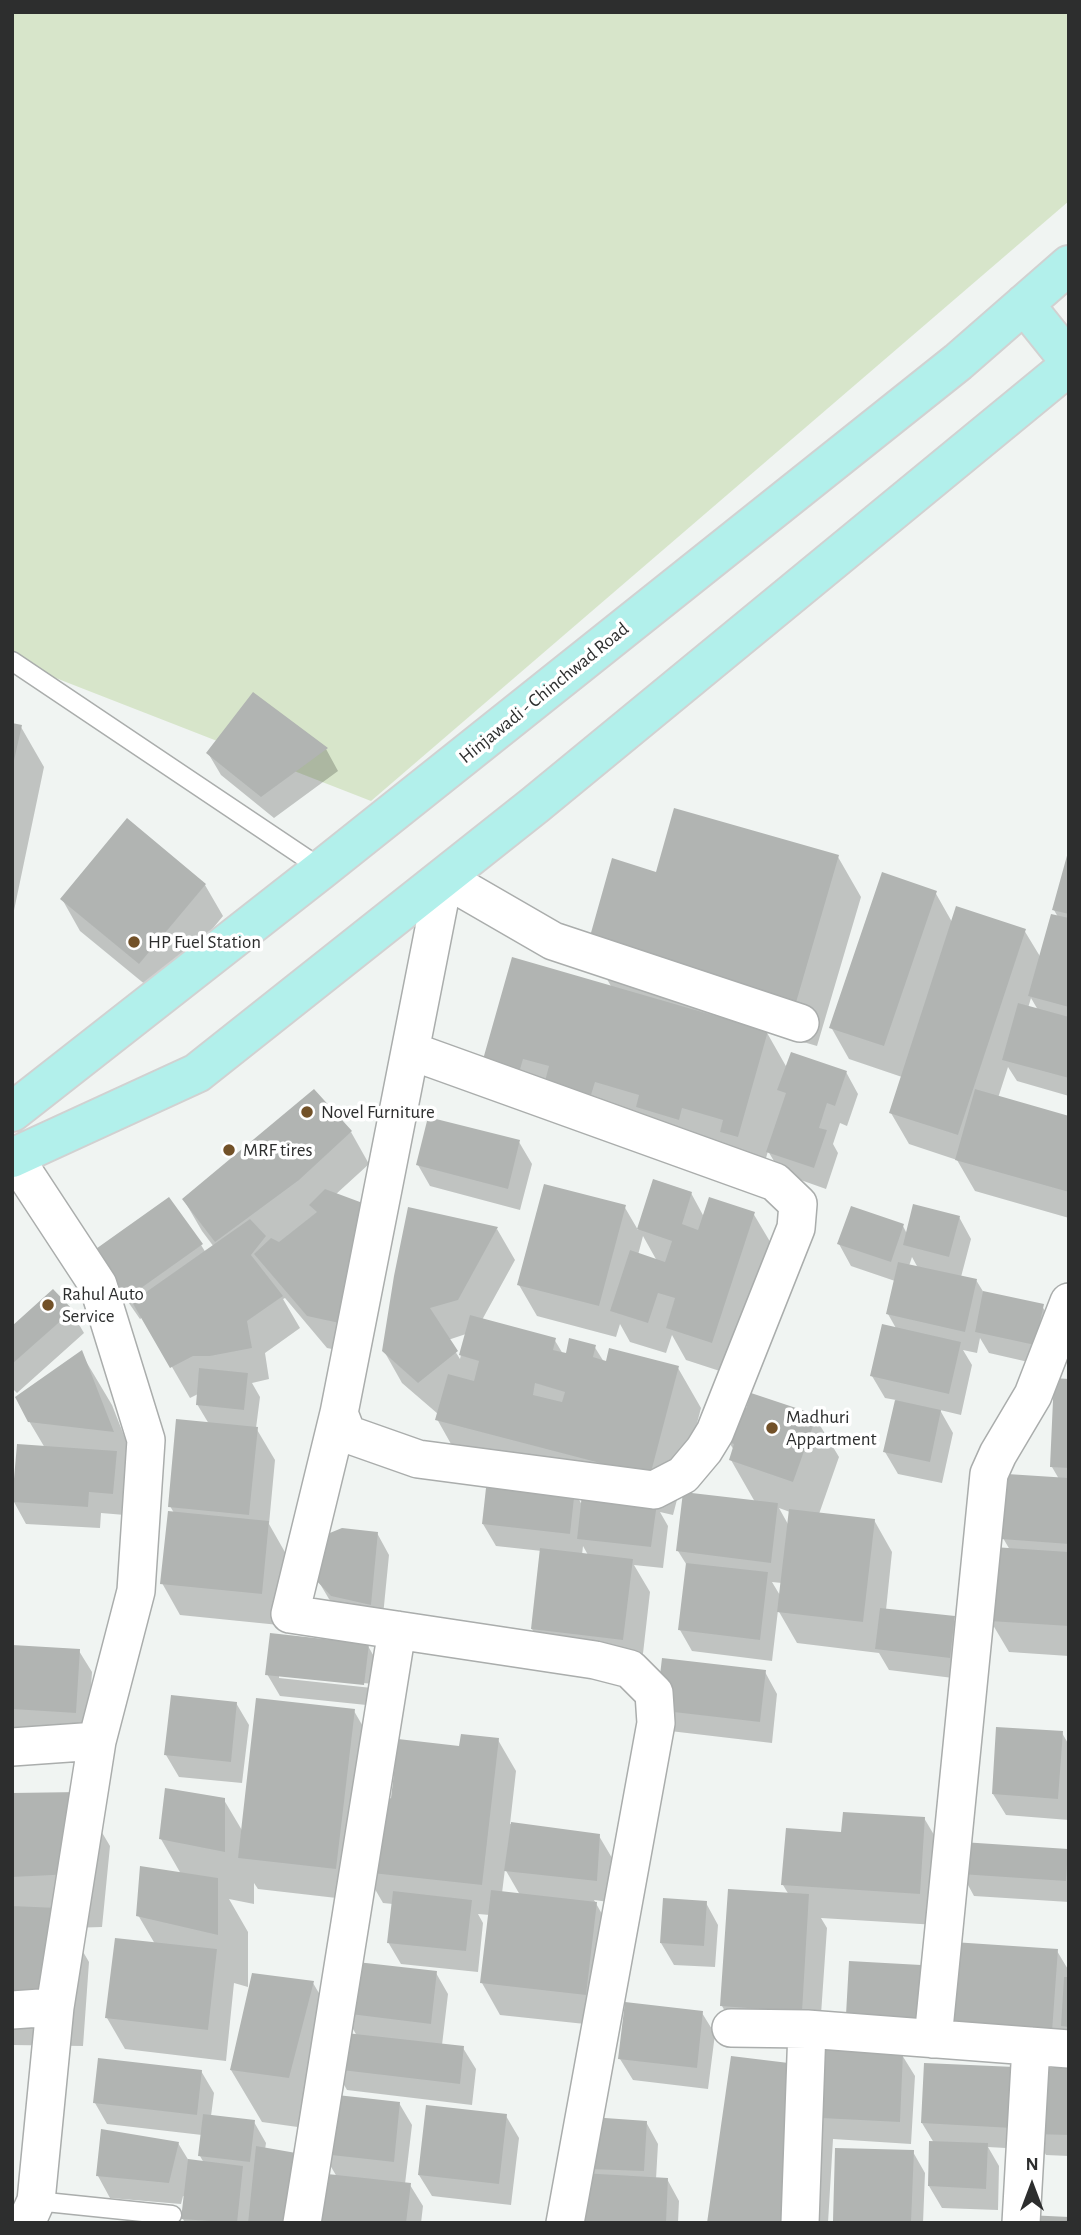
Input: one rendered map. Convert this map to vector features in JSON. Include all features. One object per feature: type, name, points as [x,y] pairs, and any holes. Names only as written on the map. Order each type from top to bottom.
[{"type":"main road","name":"Hinjawadi - Chinchwad Road","points":[[12,1112],[322,869],[958,362],[1069,265]]},
{"type":"main road","points":[[1024,304],[1069,360]]},
{"type":"main road","points":[[13,1158],[197,1073],[444,878],[1069,366]]},
{"type":"street","points":[[565,2223],[654,1736],[654,1693],[630,1669],[595,1660],[290,1614],[339,1413],[444,878],[553,941],[800,1023]]},
{"type":"street","points":[[339,1413],[347,1434],[418,1458],[654,1490],[683,1475],[715,1432],[796,1228],[798,1204],[775,1182],[411,1051]]},
{"type":"street","points":[[13,1158],[98,1285],[146,1440],[136,1591],[97,1741],[55,2007],[31,2212]]},
{"type":"street","points":[[933,2039],[989,1474],[1033,1395],[1069,1301]]},
{"type":"street","points":[[302,2223],[397,1630]]},
{"type":"street","points":[[12,1746],[97,1741]]},
{"type":"street","points":[[12,2010],[55,2007]]},
{"type":"street","points":[[731,2028],[807,2029],[1069,2049]]},
{"type":"street","points":[[800,2223],[807,2029]]},
{"type":"street","points":[[1021,2223],[1031,2046]]},
{"type":"lane","points":[[12,661],[322,869]]},
{"type":"lane","points":[[31,2212],[172,2215]]},
{"type":"green space","points":[[12,12],[1069,12],[1069,201],[371,801],[12,661]]},
{"type":"building","points":[[253,692],[328,748],[261,797],[206,753]]},
{"type":"building","points":[[12,723],[22,725],[13,765],[12,765]]},
{"type":"building","points":[[674,808],[839,855],[795,1006],[587,947],[612,858],[656,872]]},
{"type":"building","points":[[127,818],[206,884],[139,964],[60,899]]},
{"type":"building","points":[[1069,852],[1069,914],[1052,910]]},
{"type":"building","points":[[882,872],[937,891],[884,1046],[829,1028]]},
{"type":"building","points":[[956,906],[1026,929],[958,1135],[889,1113]]},
{"type":"building","points":[[1051,914],[1069,918],[1069,1007],[1028,996]]},
{"type":"building","points":[[512,957],[768,1031],[738,1137],[720,1132],[723,1120],[682,1108],[679,1120],[636,1107],[639,1095],[595,1082],[591,1095],[545,1081],[549,1066],[523,1059],[519,1073],[482,1063]]},
{"type":"building","points":[[1018,1003],[1069,1017],[1069,1078],[1002,1060]]},
{"type":"building","points":[[791,1052],[847,1071],[835,1106],[827,1103],[819,1128],[827,1130],[814,1168],[766,1152],[786,1093],[777,1090]]},
{"type":"building","points":[[314,1089],[352,1131],[299,1180],[215,1242],[182,1199]]},
{"type":"building","points":[[975,1089],[1069,1116],[1069,1192],[955,1160]]},
{"type":"building","points":[[428,1117],[520,1140],[508,1189],[416,1165]]},
{"type":"building","points":[[653,1179],[692,1192],[682,1224],[698,1230],[709,1197],[755,1212],[712,1343],[666,1328],[675,1298],[658,1293],[648,1323],[610,1311],[630,1250],[665,1262],[672,1241],[637,1229]]},
{"type":"building","points":[[544,1184],[626,1205],[599,1306],[517,1285]]},
{"type":"building","points":[[325,1189],[368,1205],[344,1324],[307,1316],[254,1254],[271,1238],[279,1242],[317,1212],[309,1205]]},
{"type":"building","points":[[169,1197],[203,1244],[127,1298],[93,1251]]},
{"type":"building","points":[[913,1204],[960,1216],[949,1257],[903,1245]]},
{"type":"building","points":[[851,1206],[904,1224],[891,1262],[837,1244]]},
{"type":"building","points":[[408,1207],[498,1227],[458,1300],[430,1308],[458,1351],[418,1383],[382,1351]]},
{"type":"building","points":[[250,1219],[266,1236],[251,1255],[283,1296],[247,1321],[252,1348],[210,1356],[193,1356],[170,1368],[132,1302]]},
{"type":"building","points":[[898,1262],[977,1279],[965,1332],[886,1314]]},
{"type":"building","points":[[53,1289],[73,1310],[12,1364],[12,1326]]},
{"type":"building","points":[[983,1291],[1044,1304],[1035,1345],[975,1332]]},
{"type":"building","points":[[470,1315],[556,1338],[553,1350],[566,1353],[569,1338],[596,1345],[593,1357],[606,1361],[609,1348],[679,1366],[650,1476],[435,1420],[448,1374],[474,1381],[479,1361],[459,1355]],"holes":[[[535,1383],[565,1392],[562,1402],[533,1395]]]},
{"type":"building","points":[[882,1324],[961,1342],[949,1394],[870,1376]]},
{"type":"building","points":[[82,1350],[114,1432],[28,1422],[15,1397]]},
{"type":"building","points":[[199,1368],[248,1373],[244,1410],[196,1405]]},
{"type":"building","points":[[1054,1378],[1069,1379],[1069,1468],[1050,1467]]},
{"type":"building","name":"Madhuri Appartment","points":[[751,1393],[817,1415],[793,1482],[729,1460],[734,1444],[726,1441],[739,1405],[746,1408]]},
{"type":"building","points":[[895,1400],[941,1410],[930,1462],[883,1452]]},
{"type":"building","points":[[176,1419],[258,1427],[249,1515],[168,1507]]},
{"type":"building","points":[[17,1444],[117,1451],[113,1494],[89,1492],[88,1507],[12,1502]]},
{"type":"building","points":[[1007,1474],[1069,1478],[1069,1544],[1001,1539]]},
{"type":"building","points":[[487,1479],[575,1489],[570,1534],[482,1524]]},
{"type":"building","points":[[683,1492],[778,1503],[771,1563],[676,1551]]},
{"type":"building","points":[[582,1494],[657,1503],[651,1547],[577,1539]]},
{"type":"building","points":[[789,1509],[875,1519],[863,1622],[777,1612]]},
{"type":"building","points":[[168,1511],[269,1521],[262,1594],[160,1584]]},
{"type":"building","points":[[342,1528],[378,1532],[371,1605],[331,1596],[314,1578],[320,1537]]},
{"type":"building","points":[[993,1547],[1069,1552],[1069,1626],[989,1621]]},
{"type":"building","points":[[540,1548],[633,1559],[623,1640],[531,1629]]},
{"type":"building","points":[[686,1563],[768,1572],[760,1640],[678,1630]]},
{"type":"building","points":[[880,1608],[955,1616],[950,1658],[875,1649]]},
{"type":"building","points":[[270,1633],[369,1644],[364,1685],[265,1675]]},
{"type":"building","points":[[12,1645],[80,1649],[76,1713],[12,1709]]},
{"type":"building","points":[[662,1658],[766,1670],[760,1722],[656,1710]]},
{"type":"building","points":[[171,1695],[237,1702],[231,1762],[164,1755]]},
{"type":"building","points":[[256,1698],[355,1709],[336,1869],[238,1858]]},
{"type":"building","points":[[996,1727],[1063,1731],[1058,1799],[992,1794]]},
{"type":"building","points":[[461,1734],[499,1738],[482,1885],[363,1872],[375,1806],[391,1798],[398,1739],[459,1746]]},
{"type":"building","points":[[165,1788],[225,1798],[225,1852],[159,1839]]},
{"type":"building","points":[[80,1792],[73,1874],[12,1877],[12,1793]]},
{"type":"building","points":[[843,1812],[925,1817],[920,1894],[781,1885],[786,1828],[841,1832]]},
{"type":"building","points":[[511,1822],[600,1834],[597,1881],[504,1871]]},
{"type":"building","points":[[962,1842],[1068,1849],[1066,1881],[960,1874]]},
{"type":"building","points":[[140,1866],[218,1878],[218,1935],[136,1916]]},
{"type":"building","points":[[728,1889],[809,1894],[802,2012],[720,2006]]},
{"type":"building","points":[[491,1890],[597,1902],[586,1995],[480,1983]]},
{"type":"building","points":[[393,1891],[472,1900],[466,1951],[387,1943]]},
{"type":"building","points":[[663,1898],[707,1901],[704,1946],[660,1943]]},
{"type":"building","points":[[12,1906],[59,1908],[53,1993],[12,1993]]},
{"type":"building","points":[[115,1938],[217,1949],[208,2030],[105,2018]]},
{"type":"building","points":[[953,1942],[1058,1949],[1052,2032],[948,2025]]},
{"type":"building","points":[[348,1961],[437,1971],[431,2024],[342,2013]]},
{"type":"building","points":[[849,1961],[921,1965],[917,2020],[846,2015]]},
{"type":"building","points":[[252,1973],[314,1981],[289,2078],[230,2070]]},
{"type":"building","points":[[1064,1977],[1069,1977],[1069,2027],[1061,2026]]},
{"type":"building","points":[[625,2002],[703,2011],[697,2068],[618,2059]]},
{"type":"building","points":[[337,2032],[464,2046],[460,2084],[333,2069]]},
{"type":"building","points":[[824,2049],[903,2053],[900,2122],[821,2118]]},
{"type":"building","points":[[731,2056],[805,2065],[796,2223],[707,2223]]},
{"type":"building","points":[[98,2058],[202,2070],[197,2115],[93,2103]]},
{"type":"building","points":[[924,2063],[1015,2067],[1012,2128],[921,2123]]},
{"type":"building","points":[[1035,2067],[1069,2068],[1069,2135],[1032,2134]]},
{"type":"building","points":[[328,2094],[400,2102],[394,2162],[322,2154]]},
{"type":"building","points":[[426,2105],[507,2114],[499,2184],[418,2175]]},
{"type":"building","points":[[203,2114],[255,2120],[250,2162],[198,2156]]},
{"type":"building","points":[[591,2117],[647,2121],[644,2171],[588,2169]]},
{"type":"building","points":[[101,2129],[179,2142],[169,2183],[96,2176]]},
{"type":"building","points":[[929,2141],[988,2143],[986,2189],[928,2186]]},
{"type":"building","points":[[256,2146],[296,2153],[287,2223],[248,2223]]},
{"type":"building","points":[[835,2148],[914,2150],[911,2223],[833,2221]]},
{"type":"building","points":[[188,2159],[243,2166],[237,2223],[181,2219]]},
{"type":"building","points":[[318,2173],[411,2183],[406,2223],[312,2223]]},
{"type":"building","points":[[582,2173],[668,2178],[666,2223],[579,2223]]},
{"type":"building","points":[[1027,2215],[1069,2217],[1069,2223],[1027,2223]]},
{"type":"place","name":"HP Fuel Station","points":[[134,942]]},
{"type":"place","name":"Novel Furniture","points":[[307,1112]]},
{"type":"place","name":"MRF tires","points":[[229,1150]]},
{"type":"place","name":"Rahul Auto Service","points":[[48,1305]]},
{"type":"place","name":"Madhuri Appartment","points":[[772,1428]]}]
